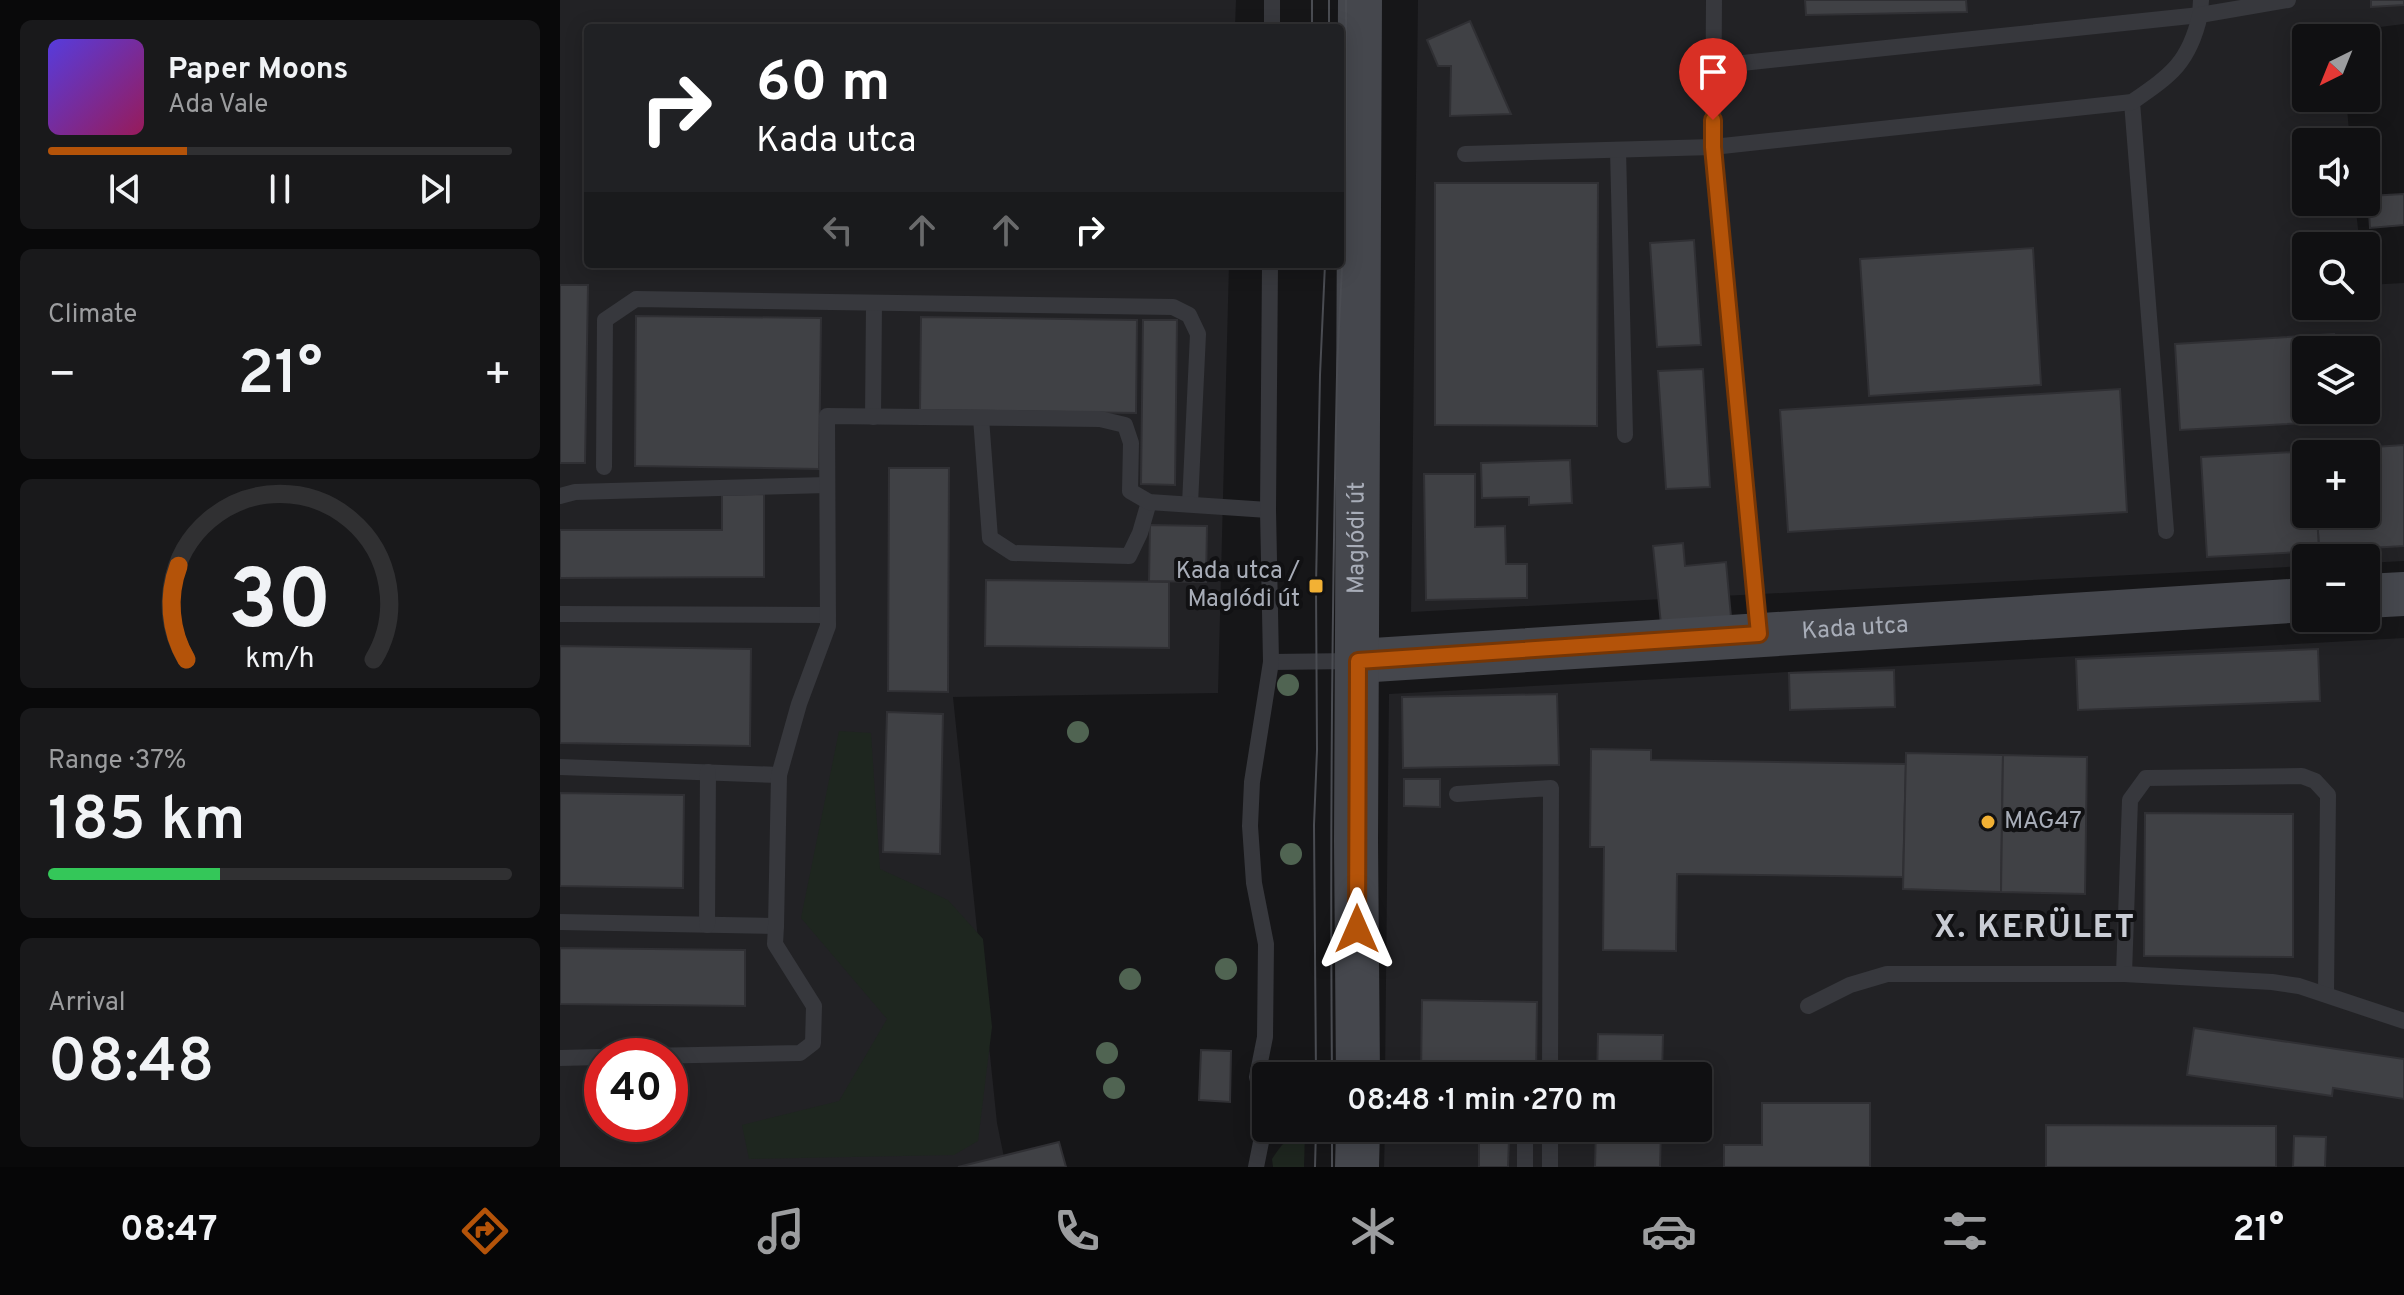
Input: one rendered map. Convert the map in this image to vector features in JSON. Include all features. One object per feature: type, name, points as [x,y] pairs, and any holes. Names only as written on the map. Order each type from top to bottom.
[{"type":"street","name":"Maglódi út","points":[[1358,1062],[1360,0]]},
{"type":"street","points":[[2380,595],[2404,594]]},
{"type":"street","name":"Kada utca","points":[[1358,661],[2292,601]]},
{"type":"street","points":[[1357,1167],[1358,1142]]},
{"type":"lane","points":[[1272,0],[1272,24]]},
{"type":"lane","points":[[1714,0],[1713,147],[1759,634]]},
{"type":"lane","points":[[1714,66],[2288,0]]},
{"type":"lane","points":[[1465,154],[1713,147],[2132,102],[2164,80],[2180,63],[2194,41],[2201,8]]},
{"type":"lane","points":[[2132,102],[2166,531]]},
{"type":"lane","points":[[1618,150],[1625,435]]},
{"type":"lane","points":[[1260,1062],[1265,1037],[1266,944],[1254,883],[1250,826],[1252,782],[1271,662],[1268,510],[1270,268]]},
{"type":"lane","points":[[604,467],[605,320],[636,299],[1173,307],[1189,315],[1198,334],[1190,504]]},
{"type":"lane","points":[[873,417],[874,304]]},
{"type":"lane","points":[[688,1055],[800,1053],[813,1043],[814,1006],[775,944],[779,775],[799,704],[828,626],[827,416],[1100,419],[1125,425],[1131,443],[1130,491],[1149,502],[1268,510]]},
{"type":"lane","points":[[981,418],[990,538],[1013,553],[1129,556],[1149,502]]},
{"type":"lane","points":[[560,496],[575,492],[827,485]]},
{"type":"lane","points":[[560,614],[828,615]]},
{"type":"lane","points":[[1271,662],[1358,661]]},
{"type":"lane","points":[[560,767],[779,775]]},
{"type":"lane","points":[[707,925],[708,772]]},
{"type":"lane","points":[[2124,974],[2130,800],[2146,778],[2302,776],[2315,781],[2328,795],[2326,994]]},
{"type":"lane","points":[[1457,794],[1551,788],[1550,1062]]},
{"type":"lane","points":[[560,922],[776,926]]},
{"type":"lane","points":[[1808,1006],[1850,985],[1887,974],[2124,974],[2299,986],[2404,1021]]},
{"type":"lane","points":[[560,1058],[584,1057]]},
{"type":"lane","points":[[1256,1167],[1261,1142]]},
{"type":"lane","points":[[1525,1142],[1525,1167]]},
{"type":"lane","points":[[1550,1142],[1550,1167]]},
{"type":"shaded area","points":[[560,0],[1236,0],[1235,24],[584,24],[584,268],[1229,268],[1218,693],[953,697],[997,1123],[1006,1167],[560,1167]]},
{"type":"shaded area","points":[[1418,0],[2404,0],[2404,24],[2380,27],[2380,24],[2292,24],[2292,112],[2347,112],[2349,128],[2292,128],[2292,216],[2357,216],[2358,232],[2292,232],[2292,320],[2380,320],[2380,284],[2404,283],[2404,561],[2380,562],[2380,544],[2292,544],[2292,567],[1411,612]]},
{"type":"shaded area","points":[[2404,638],[2404,1167],[1384,1167],[1385,1142],[1712,1142],[1712,1062],[1385,1062],[1389,694]]},
{"type":"shaded area","points":[[839,731],[871,733],[880,869],[948,900],[983,939],[992,1027],[978,1141],[954,1155],[749,1159],[742,1125],[839,1101],[887,1019],[801,918]]},
{"type":"shaded area","points":[[1286,1142],[1305,1142],[1304,1167],[1273,1167],[1272,1159]]},
{"type":"building","points":[[1805,0],[1966,0],[1967,12],[1806,15]]},
{"type":"building","points":[[2371,0],[2404,0],[2404,5],[2371,7]]},
{"type":"building","points":[[1470,21],[1511,114],[1450,116],[1451,66],[1438,66],[1427,40]]},
{"type":"building","points":[[1435,183],[1598,183],[1597,426],[1435,425]]},
{"type":"building","points":[[2404,194],[2404,225],[2370,228],[2369,216],[2380,216],[2380,195]]},
{"type":"building","points":[[1694,240],[1701,345],[1657,347],[1650,243]]},
{"type":"building","points":[[2033,248],[2041,385],[1869,396],[1860,259]]},
{"type":"building","points":[[560,285],[588,285],[585,463],[560,463]]},
{"type":"building","points":[[636,316],[821,318],[819,469],[635,466]]},
{"type":"building","points":[[921,317],[1137,320],[1136,413],[920,410]]},
{"type":"building","points":[[1143,320],[1177,320],[1175,485],[1141,484]]},
{"type":"building","points":[[2292,337],[2292,424],[2180,430],[2175,344]]},
{"type":"building","points":[[1703,369],[1710,487],[1666,489],[1658,371]]},
{"type":"building","points":[[2120,389],[2127,512],[1788,532],[1780,410]]},
{"type":"building","points":[[2404,445],[2404,546],[2319,544],[2318,528],[2380,528],[2380,447]]},
{"type":"building","points":[[2292,452],[2292,528],[2318,528],[2319,544],[2292,544],[2292,552],[2207,557],[2201,457]]},
{"type":"building","points":[[1570,460],[1572,503],[1529,505],[1529,497],[1482,498],[1481,463]]},
{"type":"building","points":[[889,468],[949,468],[948,692],[888,691]]},
{"type":"building","points":[[1424,474],[1475,474],[1475,527],[1505,526],[1506,564],[1527,564],[1527,598],[1426,600]]},
{"type":"building","points":[[764,494],[764,577],[560,578],[560,530],[722,530],[722,495]]},
{"type":"building","points":[[1150,525],[1207,526],[1206,582],[1149,581]]},
{"type":"building","points":[[1683,543],[1685,566],[1726,562],[1731,617],[1661,624],[1653,546]]},
{"type":"building","points":[[986,580],[1169,582],[1169,648],[985,646]]},
{"type":"building","points":[[560,646],[751,649],[750,746],[560,743]]},
{"type":"building","points":[[2318,649],[2320,701],[2078,710],[2076,659]]},
{"type":"building","points":[[1894,670],[1895,707],[1790,710],[1789,673]]},
{"type":"building","points":[[1557,694],[1559,765],[1403,768],[1402,697]]},
{"type":"building","points":[[887,712],[943,714],[940,854],[883,852]]},
{"type":"building","points":[[1591,749],[1651,750],[1651,760],[1906,764],[1903,877],[1677,874],[1676,951],[1603,950],[1604,847],[1590,847]]},
{"type":"building","points":[[1906,753],[2003,755],[2001,892],[1903,889]]},
{"type":"building","points":[[2003,755],[2087,757],[2085,894],[2001,892]]},
{"type":"building","points":[[1404,779],[1440,779],[1440,807],[1404,806]]},
{"type":"building","points":[[560,793],[684,795],[683,888],[560,886]]},
{"type":"building","points":[[2145,813],[2293,814],[2293,957],[2144,956]]},
{"type":"building","points":[[560,948],[745,950],[745,1006],[560,1004]]},
{"type":"building","points":[[1422,1000],[1537,1002],[1536,1062],[1421,1062]]},
{"type":"building","points":[[2194,1028],[2404,1059],[2404,1099],[2333,1088],[2332,1096],[2187,1075]]},
{"type":"building","points":[[1598,1034],[1663,1035],[1662,1062],[1597,1062]]},
{"type":"building","points":[[1201,1050],[1231,1051],[1230,1102],[1199,1100]]},
{"type":"building","points":[[1762,1103],[1870,1103],[1870,1167],[1724,1167],[1724,1145],[1762,1145]]},
{"type":"building","points":[[2046,1125],[2276,1126],[2276,1167],[2046,1167]]},
{"type":"building","points":[[2294,1136],[2326,1137],[2325,1167],[2293,1167]]},
{"type":"building","points":[[1059,1142],[1066,1167],[958,1167]]},
{"type":"building","points":[[1479,1142],[1509,1142],[1508,1167],[1479,1167]]},
{"type":"building","points":[[1596,1142],[1661,1142],[1660,1167],[1595,1167]]},
{"type":"tram line","points":[[1312,0],[1312,24]]},
{"type":"tram line","points":[[1329,0],[1329,24]]},
{"type":"tram line","points":[[1344,234],[1346,0]]},
{"type":"tram line","points":[[1316,1062],[1316,586],[1325,268]]},
{"type":"tram line","points":[[1332,1062],[1334,550],[1342,268]]},
{"type":"tram line","points":[[1315,1167],[1316,1142]]},
{"type":"tram line","points":[[1332,1142],[1332,1167]]},
{"type":"place","name":"Kada utca / Maglódi út","points":[[1316,586]]},
{"type":"place","name":"MAG47","points":[[1988,822]]},
{"type":"district","name":"X. KERÜLET","points":[[2035,929]]},
{"type":"route","points":[[1357,929],[1358,661],[1759,634],[1713,147],[1713,120]]}]
